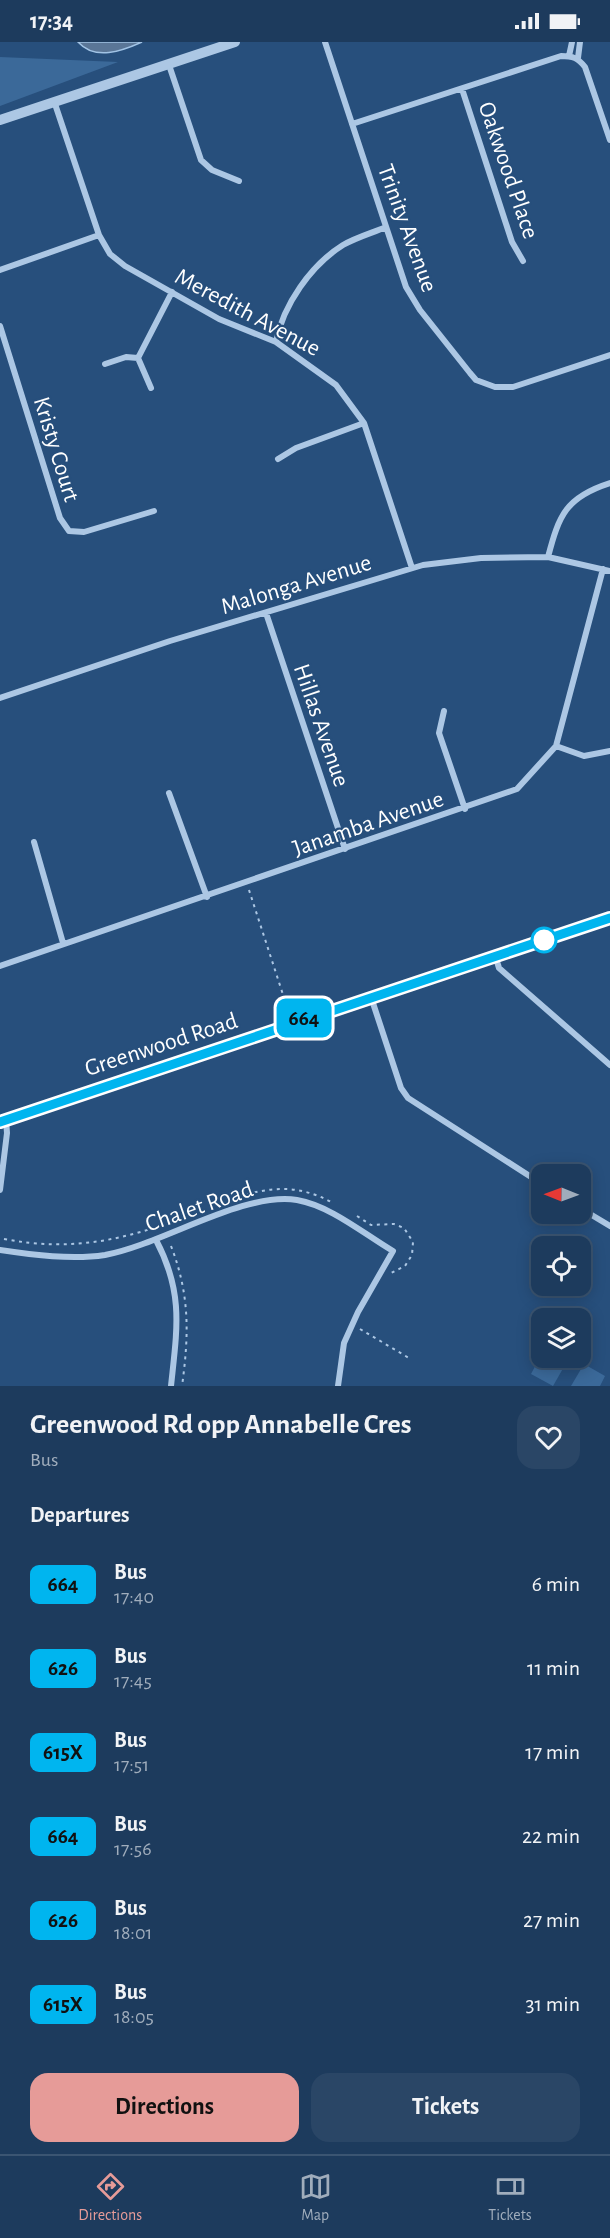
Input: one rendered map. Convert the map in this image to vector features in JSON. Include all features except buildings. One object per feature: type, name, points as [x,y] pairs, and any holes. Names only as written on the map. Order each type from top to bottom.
[{"type":"street","points":[[0,120],[235,42]]},
{"type":"street","name":"Trinity Avenue","points":[[325,42],[386,227],[413,300],[477,380],[505,388],[610,355]]},
{"type":"street","points":[[569,56],[572,42]]},
{"type":"street","points":[[578,58],[580,42]]},
{"type":"street","points":[[352,124],[569,56],[578,58],[585,67],[610,140]]},
{"type":"street","points":[[169,64],[201,160],[212,170],[239,181]]},
{"type":"street","name":"Oakwood Place","points":[[462,89],[512,242],[523,261]]},
{"type":"street","name":"Meredith Avenue","points":[[54,101],[99,235],[117,261],[219,319],[276,342],[328,377],[346,396],[364,423],[412,568]]},
{"type":"street","points":[[276,342],[289,307],[318,266],[342,246],[386,227]]},
{"type":"street","points":[[0,270],[99,235]]},
{"type":"street","points":[[138,358],[172,292]]},
{"type":"street","name":"Kristy Court","points":[[0,326],[60,518],[69,531],[84,532],[154,511]]},
{"type":"street","points":[[105,363],[126,357],[138,358]]},
{"type":"street","points":[[138,358],[151,388]]},
{"type":"street","points":[[278,459],[296,448],[364,423]]},
{"type":"street","points":[[548,557],[557,523],[565,509],[575,498],[610,483]]},
{"type":"street","name":"Malonga Avenue","points":[[0,698],[170,641],[412,568],[481,558],[548,557],[607,570]]},
{"type":"street","name":"Janamba Avenue","points":[[0,966],[465,809],[517,789],[556,746],[607,570]]},
{"type":"street","name":"Hillas Avenue","points":[[266,613],[345,849]]},
{"type":"street","points":[[444,711],[439,733],[465,809]]},
{"type":"street","points":[[556,746],[584,756],[610,751]]},
{"type":"street","points":[[169,793],[207,897]]},
{"type":"street","points":[[34,842],[63,943]]},
{"type":"street","name":"Greenwood Road","points":[[3,1121],[610,918]]},
{"type":"street","points":[[495,955],[499,968],[610,1065]]},
{"type":"street","points":[[371,997],[401,1088],[408,1098],[531,1177]]},
{"type":"street","points":[[0,1190],[7,1133],[3,1121]]},
{"type":"street","name":"Chalet Road","points":[[0,1250],[63,1256],[104,1255],[156,1240],[219,1215],[281,1199],[319,1206],[393,1251],[358,1312],[344,1342],[338,1386]]},
{"type":"street","points":[[591,1215],[610,1226]]},
{"type":"street","points":[[156,1240],[167,1261],[178,1318],[171,1386]]},
{"type":"path","points":[[246,883],[288,1010]]},
{"type":"path","points":[[231,1200],[277,1187],[314,1192],[333,1203]]},
{"type":"path","points":[[352,1214],[371,1225],[394,1224],[404,1228],[413,1242],[412,1255],[405,1266],[389,1274]]},
{"type":"path","points":[[4,1239],[63,1245],[97,1243],[131,1236],[190,1215]]},
{"type":"path","points":[[354,1335],[359,1322]]},
{"type":"path","points":[[357,1328],[410,1358]]},
{"type":"shaded area","points":[[78,42],[142,42],[117,51],[100,53],[85,48]]},
{"type":"shaded area","points":[[0,57],[118,62],[0,106]]},
{"type":"shaded area","points":[[534,1368],[563,1368],[553,1386],[531,1374]]},
{"type":"shaded area","points":[[582,1368],[591,1368],[605,1376],[600,1386],[571,1386]]},
{"type":"bus line","name":"664","points":[[0,1122],[454,968],[610,918]]}]
